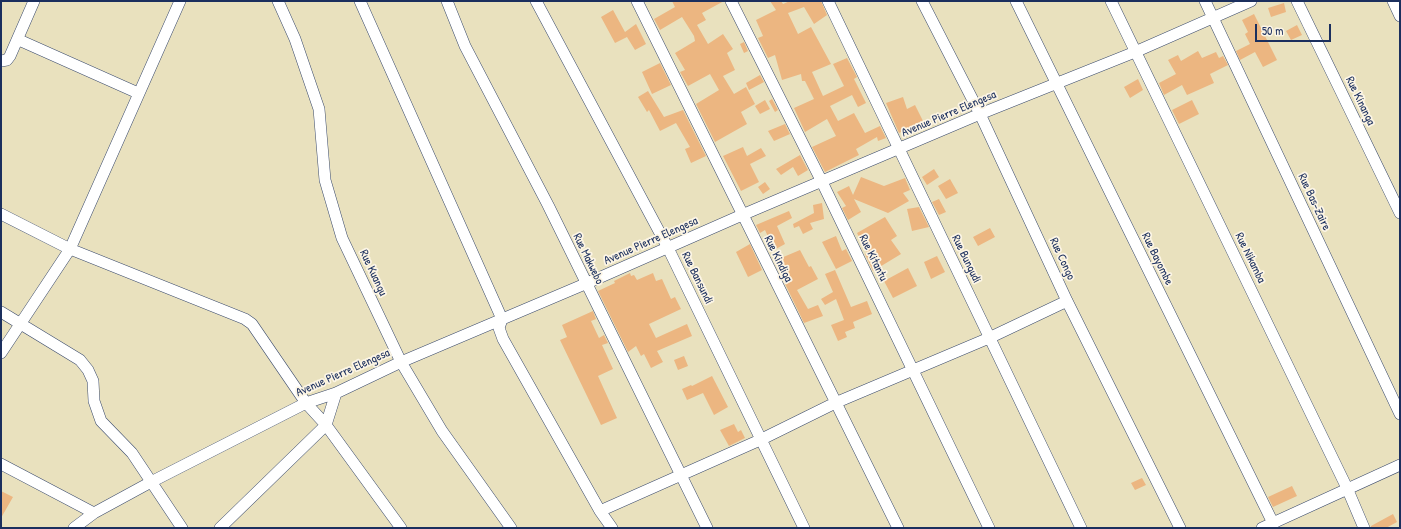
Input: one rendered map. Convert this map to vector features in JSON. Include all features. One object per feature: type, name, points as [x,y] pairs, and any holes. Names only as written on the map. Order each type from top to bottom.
[{"type":"street","points":[[1,61],[7,60],[19,40],[34,1]]},
{"type":"street","points":[[1,352],[70,248],[180,1]]},
{"type":"street","name":"Rue Kuangu","points":[[278,1],[295,39],[319,110],[325,180],[337,224],[401,362],[442,431],[511,528]]},
{"type":"street","points":[[360,1],[502,319],[499,328],[503,339],[600,511],[612,528]]},
{"type":"street","name":"Rue Makwebo","points":[[447,1],[465,46],[548,205],[707,528]]},
{"type":"street","name":"Rue Bansundi","points":[[536,1],[668,248],[804,528]]},
{"type":"street","name":"Rue Kindiga","points":[[637,1],[898,528]]},
{"type":"street","name":"Rue Kitantu","points":[[731,1],[822,182],[989,528]]},
{"type":"street","name":"Rue Bungudi","points":[[828,1],[898,150],[1081,528]]},
{"type":"street","name":"Rue Congo","points":[[922,1],[980,114],[1068,301],[1180,528]]},
{"type":"street","name":"Rue Bayombe","points":[[1016,1],[1273,526]]},
{"type":"street","name":"Rue Nikamba","points":[[1111,1],[1347,488],[1364,528]]},
{"type":"street","name":"Rue Bas-Zaire","points":[[1205,1],[1400,414]]},
{"type":"street","name":"Avenue Pierre Elengesa","points":[[74,528],[94,513],[151,482],[306,403],[336,393],[401,362],[586,284],[742,215],[980,114],[1056,85],[1135,52],[1251,1]]},
{"type":"street","name":"Rue Kinanga","points":[[1297,1],[1400,213]]},
{"type":"street","points":[[1393,1],[1400,16]]},
{"type":"street","points":[[19,40],[138,93]]},
{"type":"street","points":[[1,214],[70,248],[245,319],[258,332],[306,403],[326,425],[401,528]]},
{"type":"street","points":[[600,511],[760,440],[835,403],[989,338],[1068,301]]},
{"type":"street","points":[[1,312],[80,360],[88,370],[93,381],[94,401],[101,420],[132,453],[182,528]]},
{"type":"street","points":[[220,528],[326,425],[336,393]]},
{"type":"street","points":[[1,464],[94,513]]},
{"type":"street","points":[[1262,528],[1273,526],[1347,488],[1400,465]]},
{"type":"building","points":[[672,1],[724,1],[702,13],[706,20],[697,25],[708,44],[723,34],[733,49],[727,53],[735,70],[723,76],[734,94],[746,87],[755,104],[741,112],[747,124],[715,142],[696,104],[719,90],[710,74],[688,86],[680,72],[685,70],[675,53],[695,41],[694,36],[682,17],[660,30],[654,19],[675,7]]},
{"type":"building","points":[[770,1],[781,1],[783,4],[790,1],[821,1],[827,15],[814,24],[804,7],[788,13],[798,34],[811,27],[831,64],[812,72],[823,96],[844,86],[833,64],[847,58],[857,77],[854,79],[866,103],[858,107],[852,95],[830,106],[838,121],[854,113],[865,133],[880,126],[886,138],[878,141],[877,137],[856,149],[859,155],[825,172],[812,147],[836,136],[827,119],[805,132],[794,108],[814,99],[805,81],[802,81],[801,74],[782,80],[775,55],[768,58],[758,38],[763,36],[756,20],[776,10]]},
{"type":"building","points":[[1284,3],[1286,12],[1271,17],[1268,8]]},
{"type":"building","points":[[613,10],[625,32],[636,24],[646,44],[635,50],[627,37],[615,43],[601,17]]},
{"type":"building","points":[[1254,14],[1277,60],[1263,67],[1255,52],[1240,60],[1236,51],[1250,44],[1245,34],[1248,32],[1242,20]]},
{"type":"building","points":[[1297,25],[1302,35],[1291,40],[1286,31]]},
{"type":"building","points":[[744,42],[748,51],[744,53],[740,44]]},
{"type":"building","points":[[1198,51],[1202,58],[1216,52],[1219,58],[1223,56],[1228,65],[1210,74],[1214,83],[1187,95],[1182,85],[1164,95],[1159,83],[1176,74],[1168,60],[1178,55],[1181,61]]},
{"type":"building","points":[[660,63],[671,85],[652,94],[642,72]]},
{"type":"building","points":[[760,75],[764,82],[749,90],[746,83]]},
{"type":"building","points":[[1138,79],[1143,90],[1130,98],[1124,87]]},
{"type":"building","points":[[648,91],[664,117],[683,110],[706,156],[691,163],[685,149],[690,147],[676,123],[660,131],[649,110],[647,112],[638,97]]},
{"type":"building","points":[[903,97],[907,109],[915,105],[923,121],[899,133],[886,103]]},
{"type":"building","points":[[772,99],[778,110],[775,112],[769,101]]},
{"type":"building","points":[[765,100],[770,109],[760,114],[755,106]]},
{"type":"building","points":[[1192,100],[1199,114],[1179,124],[1172,110]]},
{"type":"building","points":[[785,124],[790,134],[774,141],[768,131]]},
{"type":"building","points":[[743,147],[747,156],[761,148],[766,156],[750,164],[759,182],[741,191],[723,156]]},
{"type":"building","points":[[800,155],[808,170],[798,176],[793,167],[781,175],[776,169]]},
{"type":"building","points":[[934,169],[939,177],[927,185],[922,177]]},
{"type":"building","points":[[861,177],[884,186],[905,178],[910,190],[903,193],[909,201],[888,213],[854,199],[861,212],[848,220],[842,208],[846,206],[837,192],[849,186],[853,195]]},
{"type":"building","points":[[950,179],[958,193],[946,199],[938,186]]},
{"type":"building","points":[[765,182],[770,189],[763,194],[758,187]]},
{"type":"building","points":[[939,199],[946,212],[939,215],[932,202]]},
{"type":"building","points":[[822,203],[824,219],[810,223],[813,229],[803,234],[799,226],[794,228],[793,224],[814,213],[813,205]]},
{"type":"building","points":[[919,207],[929,227],[912,231],[907,209]]},
{"type":"building","points":[[789,211],[792,218],[777,226],[785,244],[774,250],[765,230],[760,233],[756,225]]},
{"type":"building","points":[[885,217],[897,236],[891,240],[901,254],[873,271],[865,254],[867,253],[857,233]]},
{"type":"building","points":[[990,228],[995,237],[978,246],[973,237]]},
{"type":"building","points":[[836,236],[842,251],[846,249],[852,261],[836,269],[822,242]]},
{"type":"building","points":[[750,244],[762,270],[748,277],[736,252]]},
{"type":"building","points":[[800,250],[809,267],[811,266],[818,279],[797,290],[808,309],[818,305],[823,316],[804,323],[774,261]]},
{"type":"building","points":[[937,256],[945,272],[931,279],[924,262]]},
{"type":"building","points":[[908,268],[917,286],[893,298],[884,281]]},
{"type":"building","points":[[835,270],[851,307],[867,301],[872,314],[853,322],[855,328],[845,332],[847,337],[838,341],[831,325],[844,320],[836,299],[825,305],[821,299],[833,292],[825,274]]},
{"type":"building","points":[[630,273],[631,276],[634,275],[637,280],[653,273],[656,281],[662,279],[671,299],[675,297],[681,309],[649,324],[656,338],[687,324],[692,336],[657,351],[663,362],[651,368],[644,354],[641,356],[636,346],[628,352],[598,291],[615,283],[614,281]]},
{"type":"building","points":[[593,311],[596,319],[591,321],[599,338],[604,335],[608,343],[602,345],[613,369],[598,376],[617,418],[601,425],[560,340],[567,337],[562,325]]},
{"type":"building","points":[[684,356],[688,366],[678,370],[674,360]]},
{"type":"building","points":[[712,376],[728,407],[714,415],[703,393],[687,400],[682,389],[691,385],[692,386]]},
{"type":"building","points":[[734,424],[738,432],[741,430],[745,438],[729,446],[720,430]]},
{"type":"building","points":[[1142,478],[1146,485],[1135,490],[1131,483]]},
{"type":"building","points":[[1292,486],[1297,496],[1273,507],[1268,497]]},
{"type":"building","points":[[1,491],[13,497],[1,518]]},
{"type":"building","points":[[1393,514],[1397,522],[1386,528],[1371,528],[1371,526]]}]
